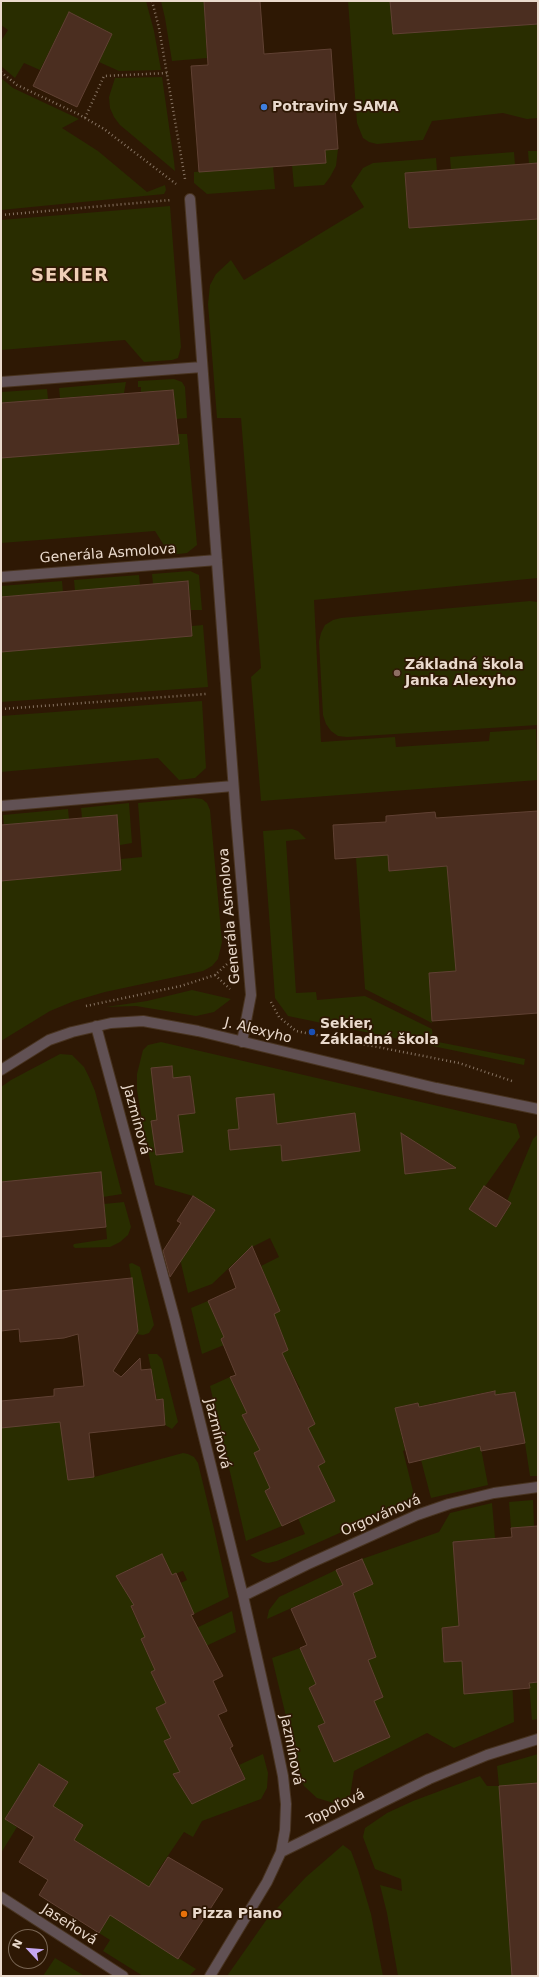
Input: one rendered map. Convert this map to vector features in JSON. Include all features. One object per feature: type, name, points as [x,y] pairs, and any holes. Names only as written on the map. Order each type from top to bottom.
[{"type":"street","name":"Generála Asmolova","points":[[189,196],[233,786],[251,995],[242,1042]]},
{"type":"street","points":[[1,382],[202,367]]},
{"type":"street","name":"Generála Asmolova","points":[[1,576],[217,560]]},
{"type":"street","points":[[1,806],[233,786]]},
{"type":"street","name":"J. Alexyho","points":[[1,1070],[49,1040],[96,1026],[111,1023],[143,1021],[177,1026],[436,1088],[538,1110]]},
{"type":"street","name":"Jazmínová","points":[[96,1026],[175,1320],[243,1596],[283,1776],[286,1804],[282,1852]]},
{"type":"street","name":"Orgovánová","points":[[243,1596],[325,1556],[417,1515],[449,1504],[494,1493],[538,1487]]},
{"type":"street","name":"Topoľová","points":[[282,1852],[429,1779],[486,1755],[538,1739]]},
{"type":"street","points":[[210,1976],[267,1882],[282,1852]]},
{"type":"street","name":"Jaseňová","points":[[1,1897],[123,1976]]},
{"type":"path","points":[[152,1],[159,28],[189,196]]},
{"type":"path","points":[[1,72],[17,85],[104,129],[189,196]]},
{"type":"path","points":[[84,118],[104,76],[166,73]]},
{"type":"path","points":[[1,215],[174,200]]},
{"type":"path","points":[[1,709],[226,693]]},
{"type":"path","points":[[81,1007],[181,986],[215,975],[229,962]]},
{"type":"path","points":[[215,975],[234,993]]},
{"type":"path","points":[[269,998],[279,1017],[296,1030],[459,1063],[516,1082]]},
{"type":"green space","points":[[1,1],[146,1],[154,31],[161,70],[119,71],[99,62],[112,34],[69,12],[40,70],[24,63],[15,78],[1,66],[1,41],[8,30],[1,25]]},
{"type":"green space","points":[[161,1],[204,1],[207,58],[172,61]]},
{"type":"green space","points":[[348,1],[390,1],[393,34],[538,24],[538,118],[527,119],[503,113],[432,121],[423,140],[377,144],[369,142],[363,138],[357,123]]},
{"type":"green space","points":[[162,77],[175,171],[120,125],[110,108],[109,97],[115,78]]},
{"type":"green space","points":[[1,78],[13,88],[79,119],[62,128],[98,151],[147,192],[165,185],[166,190],[164,194],[1,210]]},
{"type":"green space","points":[[325,149],[338,149],[336,166],[324,185],[294,187],[292,165]]},
{"type":"green space","points":[[528,151],[538,151],[538,163],[529,164]]},
{"type":"green space","points":[[514,152],[515,165],[451,170],[450,157]]},
{"type":"green space","points":[[436,158],[437,171],[405,174],[409,228],[538,219],[538,578],[314,600],[321,742],[395,737],[396,747],[489,741],[490,732],[536,729],[538,780],[261,801],[251,677],[261,668],[241,418],[217,418],[208,304],[210,285],[216,274],[231,260],[244,280],[364,207],[351,186],[363,168],[373,163]]},
{"type":"green space","points":[[273,166],[275,189],[207,194],[194,183],[194,172]]},
{"type":"green space","points":[[170,206],[181,347],[178,358],[172,360],[144,362],[125,340],[1,350],[1,220]]},
{"type":"green space","points":[[174,379],[182,382],[185,387],[187,418],[176,419],[173,390],[141,392],[141,387],[138,387],[138,381]]},
{"type":"green space","points":[[126,382],[124,393],[60,398],[59,388]]},
{"type":"green space","points":[[47,389],[48,399],[1,403],[1,392]]},
{"type":"green space","points":[[177,434],[187,434],[197,545],[187,553],[170,555],[155,531],[1,543],[1,458],[178,444]]},
{"type":"green space","points":[[190,571],[199,575],[202,610],[191,610],[188,581],[153,584],[152,574]]},
{"type":"green space","points":[[139,575],[140,585],[75,591],[74,580]]},
{"type":"green space","points":[[62,581],[63,592],[1,597],[1,586]]},
{"type":"green space","points":[[530,601],[538,602],[538,725],[347,737],[338,736],[331,731],[326,724],[323,715],[319,642],[325,625],[333,620],[341,618]]},
{"type":"green space","points":[[203,625],[208,687],[1,702],[1,652],[192,636],[192,626]]},
{"type":"green space","points":[[202,701],[206,768],[195,778],[179,780],[158,758],[1,772],[1,716]]},
{"type":"green space","points":[[194,798],[202,799],[207,803],[210,810],[222,942],[218,959],[212,966],[203,971],[105,992],[74,1001],[50,1011],[1,1041],[1,881],[122,870],[121,859],[142,857],[138,803]]},
{"type":"green space","points":[[129,803],[132,843],[120,845],[117,815],[82,818],[81,808]]},
{"type":"green space","points":[[68,809],[69,819],[4,825],[3,815]]},
{"type":"green space","points":[[292,829],[298,831],[306,839],[286,841],[296,993],[316,992],[317,1000],[365,996],[432,1029],[433,1041],[525,1059],[524,1065],[288,1016],[275,998],[263,831]]},
{"type":"green space","points":[[387,838],[389,871],[447,866],[456,971],[429,973],[432,1023],[365,989],[356,858],[366,857],[365,839]]},
{"type":"green space","points":[[192,990],[231,999],[214,1012],[196,1016],[136,1006],[106,1007],[147,1001]]},
{"type":"green space","points":[[161,1042],[516,1124],[520,1137],[469,1209],[496,1227],[511,1204],[507,1201],[533,1139],[538,1134],[538,1476],[530,1476],[515,1392],[495,1395],[494,1391],[473,1395],[488,1485],[431,1498],[421,1460],[451,1453],[438,1402],[419,1407],[417,1403],[395,1408],[405,1450],[403,1451],[416,1503],[344,1531],[277,1561],[268,1563],[263,1562],[250,1555],[305,1534],[298,1518],[335,1501],[326,1482],[306,1472],[325,1462],[315,1443],[295,1434],[315,1424],[304,1400],[295,1404],[283,1396],[300,1388],[291,1371],[284,1373],[271,1359],[288,1350],[280,1329],[258,1321],[280,1311],[261,1266],[279,1257],[270,1238],[250,1248],[212,1284],[188,1293],[177,1246],[187,1252],[215,1210],[193,1196],[155,1185],[137,1090],[137,1074],[143,1050],[148,1045]]},
{"type":"green space","points":[[60,1054],[72,1055],[84,1067],[89,1077],[95,1091],[122,1194],[103,1197],[100,1172],[1,1182],[1,1087],[11,1080]]},
{"type":"green space","points":[[124,1202],[131,1227],[128,1235],[120,1242],[110,1247],[75,1248],[73,1246],[74,1244],[107,1239],[104,1204]]},
{"type":"green space","points":[[132,1263],[140,1267],[154,1325],[149,1333],[143,1335],[136,1334],[138,1329],[129,1264]]},
{"type":"green space","points":[[208,1301],[224,1337],[221,1339],[224,1345],[202,1354],[191,1308]]},
{"type":"green space","points":[[148,1354],[157,1354],[162,1359],[178,1422],[172,1429],[165,1425],[163,1399],[157,1400]]},
{"type":"green space","points":[[230,1377],[247,1413],[243,1415],[260,1450],[254,1453],[270,1488],[265,1491],[282,1526],[246,1541],[210,1386]]},
{"type":"green space","points":[[86,1410],[65,1454],[68,1480],[94,1477],[183,1453],[188,1454],[194,1457],[198,1463],[214,1529],[229,1597],[194,1614],[190,1605],[170,1588],[187,1580],[183,1571],[172,1575],[162,1554],[116,1576],[126,1592],[140,1602],[131,1607],[138,1623],[150,1634],[141,1640],[147,1653],[159,1668],[151,1672],[160,1690],[173,1699],[156,1708],[163,1723],[176,1735],[164,1741],[184,1770],[173,1775],[192,1803],[245,1778],[239,1765],[263,1754],[268,1773],[267,1788],[261,1799],[202,1821],[193,1837],[184,1832],[157,1872],[164,1877],[132,1929],[196,1969],[189,1976],[143,1976],[103,1951],[110,1940],[99,1933],[133,1877],[74,1840],[53,1806],[68,1782],[39,1764],[5,1819],[17,1827],[1,1853],[1,1428]]},
{"type":"green space","points":[[533,1500],[534,1527],[511,1528],[509,1502]]},
{"type":"green space","points":[[492,1503],[495,1538],[453,1542],[459,1627],[442,1628],[444,1662],[462,1661],[465,1694],[512,1677],[514,1722],[454,1748],[427,1733],[354,1771],[349,1802],[337,1804],[317,1798],[304,1786],[301,1779],[272,1658],[300,1648],[316,1684],[310,1688],[325,1723],[318,1726],[334,1762],[389,1737],[379,1713],[371,1717],[360,1664],[376,1656],[353,1593],[373,1584],[362,1559],[439,1532],[450,1513]]},
{"type":"green space","points":[[336,1570],[343,1585],[267,1619],[269,1610],[279,1597]]},
{"type":"green space","points":[[232,1611],[236,1632],[206,1646],[188,1632]]},
{"type":"green space","points":[[538,1682],[538,1719],[532,1720],[529,1683]]},
{"type":"green space","points":[[538,1754],[538,1783],[499,1786],[497,1766]]},
{"type":"green space","points":[[480,1776],[487,1786],[499,1786],[512,1976],[398,1976],[387,1913],[380,1885],[402,1891],[401,1879],[375,1869],[363,1837],[365,1828],[387,1813],[413,1801]]},
{"type":"green space","points":[[343,1845],[351,1851],[358,1870],[371,1914],[383,1976],[227,1976],[267,1919],[306,1877]]},
{"type":"green space","points":[[55,1958],[83,1976],[43,1976]]},
{"type":"building","name":"Potraviny SAMA","points":[[204,1],[260,1],[264,54],[331,49],[338,149],[325,150],[326,163],[199,172],[191,66],[208,65]]},
{"type":"building","points":[[390,1],[538,1],[538,24],[393,34]]},
{"type":"building","points":[[69,12],[112,34],[77,107],[33,86]]},
{"type":"building","points":[[538,163],[538,219],[409,228],[405,173]]},
{"type":"building","points":[[173,390],[179,444],[1,458],[1,403]]},
{"type":"building","points":[[188,581],[192,636],[1,652],[1,597]]},
{"type":"building","points":[[538,811],[538,1013],[432,1021],[429,973],[456,971],[447,866],[389,871],[388,855],[335,859],[333,825],[386,822],[386,816],[435,812],[436,818]]},
{"type":"building","points":[[117,815],[121,870],[1,881],[1,825]]},
{"type":"building","points":[[172,1066],[173,1078],[190,1076],[195,1113],[178,1115],[183,1152],[156,1155],[151,1121],[157,1120],[151,1068]]},
{"type":"building","points":[[274,1094],[277,1124],[355,1113],[360,1151],[282,1161],[281,1145],[230,1150],[228,1130],[239,1129],[236,1098]]},
{"type":"building","points":[[401,1133],[456,1168],[405,1174]]},
{"type":"building","points":[[101,1172],[106,1227],[1,1237],[1,1182]]},
{"type":"building","points":[[484,1186],[511,1203],[496,1227],[469,1209]]},
{"type":"building","points":[[193,1196],[215,1210],[170,1277],[163,1251],[181,1223],[177,1221]]},
{"type":"building","points":[[252,1246],[280,1311],[274,1314],[288,1350],[282,1353],[315,1424],[308,1428],[325,1462],[318,1466],[335,1501],[282,1526],[265,1491],[270,1488],[254,1453],[260,1450],[242,1415],[247,1413],[230,1377],[236,1375],[221,1339],[224,1337],[208,1301],[236,1288],[229,1269]]},
{"type":"building","points":[[132,1278],[138,1331],[113,1371],[121,1377],[140,1358],[141,1370],[151,1369],[156,1400],[163,1399],[165,1425],[89,1433],[94,1477],[68,1480],[60,1422],[1,1428],[1,1401],[54,1396],[54,1389],[84,1386],[78,1334],[64,1338],[20,1342],[19,1329],[1,1331],[1,1291]]},
{"type":"building","points":[[495,1391],[495,1395],[515,1392],[525,1443],[481,1451],[480,1446],[409,1463],[395,1408],[418,1403],[419,1407]]},
{"type":"building","points":[[538,1526],[538,1682],[529,1683],[530,1688],[464,1694],[462,1661],[444,1662],[442,1628],[459,1626],[453,1542],[512,1537],[511,1528]]},
{"type":"building","points":[[162,1554],[172,1575],[176,1573],[194,1614],[191,1615],[223,1676],[213,1681],[227,1711],[218,1715],[233,1746],[230,1748],[245,1779],[192,1804],[173,1774],[180,1772],[164,1741],[171,1738],[156,1708],[166,1703],[151,1672],[155,1670],[141,1639],[145,1637],[131,1606],[134,1605],[116,1576]]},
{"type":"building","points":[[362,1559],[373,1584],[353,1593],[376,1657],[368,1660],[383,1697],[374,1701],[390,1737],[334,1762],[318,1726],[325,1723],[309,1688],[316,1684],[300,1648],[307,1645],[291,1609],[343,1585],[336,1570]]},
{"type":"building","points":[[39,1764],[68,1782],[53,1806],[83,1825],[74,1840],[149,1887],[168,1857],[223,1889],[178,1959],[110,1915],[99,1933],[39,1895],[48,1880],[19,1862],[34,1837],[5,1819]]},
{"type":"building","points":[[538,1783],[538,1976],[512,1976],[499,1786]]},
{"type":"place","name":"Potraviny SAMA","points":[[264,107]]},
{"type":"place","name":"Základná škola Janka Alexyho","points":[[397,673]]},
{"type":"place","name":"Sekier, Základná škola","points":[[312,1032]]},
{"type":"place","name":"Pizza Piano","points":[[184,1914]]},
{"type":"district","name":"SEKIER","points":[[70,276]]}]
